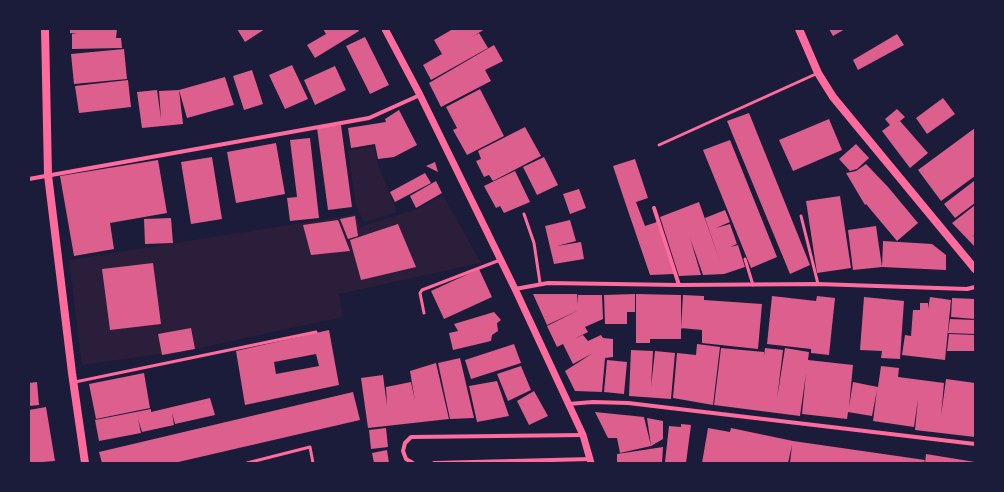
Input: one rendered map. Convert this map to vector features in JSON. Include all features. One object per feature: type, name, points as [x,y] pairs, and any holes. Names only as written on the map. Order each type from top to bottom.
[{"type":"main road","points":[[45,29],[48,175],[73,382],[85,463]]},
{"type":"main road","points":[[799,29],[818,73],[833,97],[975,269]]},
{"type":"street","points":[[385,29],[420,95],[515,289],[567,404],[583,435],[591,461],[434,463]]},
{"type":"street","points":[[29,179],[369,118],[420,95]]},
{"type":"street","points":[[654,208],[679,285]]},
{"type":"street","points":[[515,289],[540,283],[679,285],[818,284],[967,289],[975,287]]},
{"type":"street","points":[[567,404],[593,402],[628,403],[975,444]]},
{"type":"street","points":[[413,463],[406,459],[403,451],[404,443],[411,437],[583,435]]},
{"type":"lane","points":[[659,145],[818,73]]},
{"type":"lane","points":[[524,214],[534,243],[540,283]]},
{"type":"lane","points":[[801,216],[818,284]]},
{"type":"lane","points":[[745,259],[753,285]]},
{"type":"lane","points":[[424,313],[420,293],[422,290],[500,260]]},
{"type":"lane","points":[[73,382],[316,332]]},
{"type":"lane","points":[[247,463],[310,447],[314,463]]},
{"type":"shaded area","points":[[374,147],[378,165],[397,212],[364,222],[356,206],[348,150]]},
{"type":"shaded area","points":[[443,195],[481,263],[339,294],[343,317],[195,349],[82,365],[69,260],[357,214],[360,227],[417,209]]},
{"type":"building","points":[[70,29],[117,29],[116,38],[121,38],[122,48],[72,49],[72,34],[77,34],[70,33]]},
{"type":"building","points":[[237,29],[265,29],[245,42]]},
{"type":"building","points":[[323,29],[358,29],[359,31],[315,58],[307,45],[326,34]]},
{"type":"building","points":[[453,29],[485,29],[470,38],[479,33],[488,48],[431,80],[423,65],[442,54],[434,40]]},
{"type":"building","points":[[829,29],[845,29],[833,36]]},
{"type":"building","points":[[897,34],[904,45],[858,70],[853,60]]},
{"type":"building","points":[[365,37],[389,85],[370,94],[346,46]]},
{"type":"building","points":[[494,45],[503,61],[485,70],[491,81],[441,107],[429,83]]},
{"type":"building","points":[[124,49],[127,79],[74,84],[71,54]]},
{"type":"building","points":[[292,65],[308,99],[285,109],[269,75]]},
{"type":"building","points":[[335,66],[346,90],[315,105],[304,80]]},
{"type":"building","points":[[252,70],[263,104],[244,110],[233,76]]},
{"type":"building","points":[[225,77],[234,105],[187,118],[179,90]]},
{"type":"building","points":[[128,80],[131,107],[79,113],[75,86]]},
{"type":"building","points":[[480,89],[504,136],[467,155],[453,130],[457,128],[446,107]]},
{"type":"building","points":[[157,90],[161,119],[159,91],[179,90],[183,124],[142,128],[137,92]]},
{"type":"building","points":[[943,98],[955,114],[927,134],[916,118]]},
{"type":"building","points":[[897,109],[905,117],[900,121],[928,153],[910,168],[882,131],[890,125],[885,119]]},
{"type":"building","points":[[399,110],[417,145],[394,157],[378,159],[375,144],[351,148],[348,128],[386,122],[385,119]]},
{"type":"building","points":[[749,113],[810,265],[790,274],[727,121]]},
{"type":"building","points":[[829,119],[842,150],[793,171],[779,140]]},
{"type":"building","points":[[341,125],[352,207],[328,210],[317,128]]},
{"type":"building","points":[[525,127],[541,156],[493,181],[489,175],[484,177],[476,161],[481,159],[478,151]]},
{"type":"building","points":[[975,128],[975,176],[941,201],[918,170]]},
{"type":"building","points":[[310,138],[319,218],[290,221],[287,198],[297,197],[290,140]]},
{"type":"building","points":[[730,140],[777,257],[751,268],[703,150]]},
{"type":"building","points":[[276,143],[285,194],[236,203],[227,152]]},
{"type":"building","points":[[856,144],[869,158],[857,169],[850,171],[839,159]]},
{"type":"building","points":[[212,157],[222,219],[191,224],[181,162]]},
{"type":"building","points":[[544,157],[558,185],[537,195],[523,167]]},
{"type":"building","points":[[635,159],[648,198],[636,202],[645,226],[657,222],[674,274],[650,275],[626,205],[613,166]]},
{"type":"building","points":[[158,160],[167,213],[110,223],[114,249],[74,256],[60,176]]},
{"type":"building","points":[[435,162],[438,172],[426,166]]},
{"type":"building","points":[[866,164],[888,187],[918,223],[897,241],[866,204],[865,205],[846,173],[856,171]]},
{"type":"building","points":[[515,171],[530,202],[504,213],[500,206],[496,208],[484,186]]},
{"type":"building","points":[[425,173],[431,183],[395,202],[390,192]]},
{"type":"building","points":[[436,181],[442,193],[416,208],[410,196]]},
{"type":"building","points":[[974,181],[975,203],[955,218],[944,204]]},
{"type":"building","points":[[579,189],[586,208],[570,214],[563,194]]},
{"type":"building","points":[[840,196],[851,268],[817,273],[806,201]]},
{"type":"building","points":[[699,202],[721,264],[705,218],[725,210],[730,222],[716,228],[730,224],[737,244],[730,247],[738,245],[745,267],[724,274],[703,275],[690,238],[701,275],[679,276],[660,217]]},
{"type":"building","points":[[975,205],[975,234],[972,237],[975,235],[975,247],[952,223]]},
{"type":"building","points":[[355,216],[358,236],[348,239],[340,219]]},
{"type":"building","points":[[171,218],[173,243],[145,244],[144,219]]},
{"type":"building","points":[[338,220],[350,251],[311,255],[303,225]]},
{"type":"building","points":[[570,220],[576,241],[557,246],[581,242],[584,259],[554,264],[545,226]]},
{"type":"building","points":[[398,224],[416,267],[361,280],[350,240]]},
{"type":"building","points":[[876,226],[882,267],[853,270],[848,230]]},
{"type":"building","points":[[883,241],[932,244],[946,255],[946,270],[882,267]]},
{"type":"building","points":[[153,263],[161,324],[110,330],[102,269]]},
{"type":"building","points":[[479,269],[492,297],[444,319],[431,291]]},
{"type":"building","points":[[533,294],[577,294],[578,304],[578,295],[602,295],[603,319],[585,327],[588,332],[574,339],[583,335],[588,341],[601,335],[603,338],[613,339],[613,357],[605,358],[602,392],[575,391],[565,371],[593,353],[573,364],[563,344],[557,347],[547,326],[579,310],[547,325]]},
{"type":"building","points":[[635,294],[635,312],[627,312],[627,324],[605,324],[604,295]]},
{"type":"building","points":[[636,294],[681,295],[681,339],[650,339],[650,343],[636,343]]},
{"type":"building","points":[[683,295],[704,296],[704,300],[762,304],[758,349],[702,343],[702,330],[681,328]]},
{"type":"building","points":[[772,296],[816,301],[817,296],[835,298],[829,355],[811,353],[811,349],[767,344]]},
{"type":"building","points":[[864,297],[904,301],[900,359],[881,358],[882,351],[860,350]]},
{"type":"building","points":[[930,297],[951,300],[945,360],[902,355],[905,335],[911,336],[913,310],[920,310],[920,303],[928,303],[928,309]]},
{"type":"building","points":[[952,298],[975,299],[975,319],[951,317]]},
{"type":"building","points":[[494,312],[501,320],[497,323],[498,331],[492,335],[491,341],[453,350],[449,333],[458,331],[454,324]]},
{"type":"building","points":[[950,319],[975,320],[975,334],[948,333]]},
{"type":"building","points":[[191,328],[195,349],[162,355],[158,334]]},
{"type":"building","points":[[329,330],[339,385],[245,405],[236,351]],"holes":[[[316,354],[319,366],[276,374],[274,362]]]},
{"type":"building","points":[[949,334],[975,335],[975,351],[947,351]]},
{"type":"building","points":[[514,344],[521,363],[471,379],[465,360]]},
{"type":"building","points":[[697,344],[720,347],[713,405],[673,398],[677,353],[696,355]]},
{"type":"building","points":[[721,348],[764,352],[764,356],[765,348],[783,350],[777,399],[785,348],[809,352],[808,360],[853,365],[849,407],[853,382],[878,387],[881,366],[899,368],[898,377],[944,383],[941,416],[946,379],[975,383],[975,437],[915,430],[918,399],[914,427],[873,421],[877,390],[872,416],[848,412],[847,419],[802,414],[806,373],[800,416],[714,405]]},
{"type":"building","points":[[631,350],[653,351],[651,387],[655,351],[675,353],[671,399],[629,396]]},
{"type":"building","points":[[460,358],[474,418],[450,419],[438,363]]},
{"type":"building","points":[[607,360],[627,362],[624,394],[604,392]]},
{"type":"building","points":[[436,363],[449,419],[368,428],[361,378],[383,375],[387,406],[386,387],[411,382],[415,401],[410,371]]},
{"type":"building","points":[[521,366],[531,390],[508,401],[497,374]]},
{"type":"building","points":[[144,373],[150,408],[96,419],[89,384]]},
{"type":"building","points":[[497,381],[509,416],[477,422],[469,386]]},
{"type":"building","points":[[37,382],[39,405],[29,406],[29,383]]},
{"type":"building","points":[[534,391],[548,416],[529,425],[517,401]]},
{"type":"building","points":[[353,392],[360,420],[174,463],[102,463],[99,452]]},
{"type":"building","points":[[210,398],[215,415],[175,424],[172,413],[174,425],[142,432],[138,419],[141,433],[99,441],[95,420],[151,409],[151,412]]},
{"type":"building","points":[[46,407],[55,461],[29,463],[29,410]]},
{"type":"building","points":[[595,412],[644,417],[651,446],[620,453],[617,438],[608,438]]},
{"type":"building","points":[[647,418],[663,421],[663,439],[651,446]]},
{"type":"building","points":[[681,424],[691,425],[686,463],[665,462],[669,426],[681,427]]},
{"type":"building","points":[[386,428],[388,447],[371,449],[369,430]]},
{"type":"building","points":[[708,428],[730,432],[731,428],[793,441],[925,460],[924,463],[790,463],[792,445],[788,463],[702,463]]},
{"type":"building","points":[[663,447],[662,463],[617,463],[617,454]]},
{"type":"building","points":[[387,450],[389,463],[374,463],[372,453]]},
{"type":"building","points":[[926,454],[975,462],[975,463],[925,463]]}]
